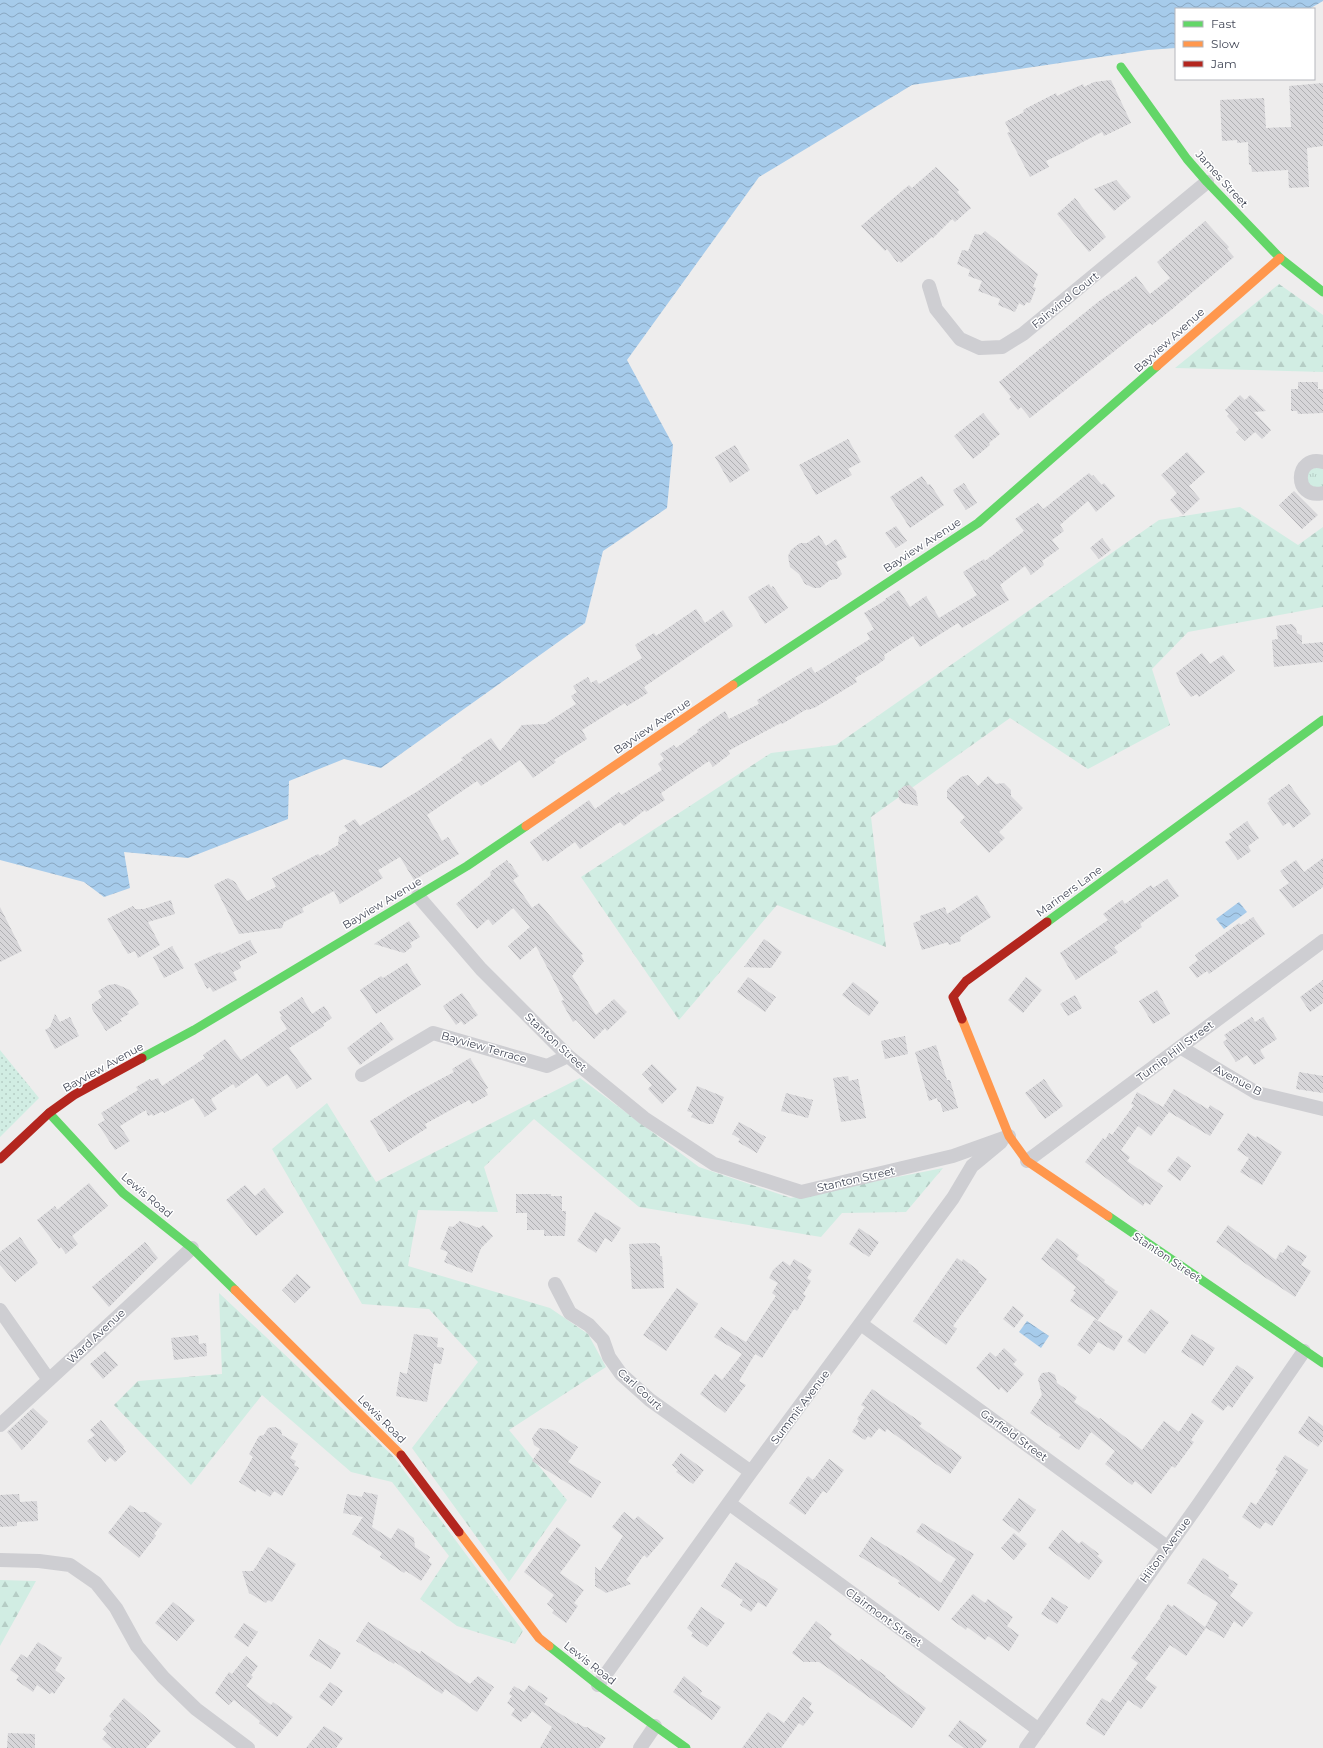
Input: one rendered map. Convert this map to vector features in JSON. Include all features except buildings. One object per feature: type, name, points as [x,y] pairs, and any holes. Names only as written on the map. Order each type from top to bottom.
[{"type":"street","name":"James Street","points":[[1121,67],[1187,159],[1207,182],[1280,258],[1322,290]]},
{"type":"street","name":"Fairwind Court","points":[[929,286],[936,309],[960,339],[980,348],[1002,347],[1024,334],[1207,182]]},
{"type":"street","name":"Bayview Avenue","points":[[0,1159],[49,1113],[74,1095],[194,1030],[468,866],[808,634],[978,523],[1280,258]]},
{"type":"street","points":[[1323,462],[1314,461],[1309,463],[1305,466],[1301,475],[1303,486],[1307,490],[1317,494],[1323,493]]},
{"type":"street","name":"Mariners Lane","points":[[1009,1136],[953,997],[966,981],[1323,720]]},
{"type":"street","name":"Stanton Street","points":[[418,896],[481,969],[568,1056],[644,1118],[714,1164],[801,1192],[954,1156],[1009,1136],[1027,1161],[1323,1364]]},
{"type":"street","name":"Turnip Hill Street","points":[[1027,1161],[1323,941]]},
{"type":"street","name":"Bayview Terrace","points":[[362,1075],[433,1033],[547,1066],[568,1056]]},
{"type":"street","name":"Avenue B","points":[[1180,1047],[1257,1093],[1323,1109]]},
{"type":"street","name":"Lewis Road","points":[[49,1113],[123,1193],[192,1248],[396,1449],[539,1638],[598,1685],[686,1748]]},
{"type":"street","name":"Summit Avenue","points":[[598,1685],[730,1504],[751,1472],[953,1198],[972,1166],[1009,1136]]},
{"type":"street","name":"Ward Avenue","points":[[0,1425],[192,1248]]},
{"type":"street","name":"Carl Court","points":[[555,1284],[570,1313],[589,1325],[603,1340],[609,1357],[621,1374],[650,1400],[751,1472]]},
{"type":"street","points":[[0,1310],[50,1380]]},
{"type":"street","name":"Garfield Street","points":[[861,1324],[1167,1547]]},
{"type":"street","name":"Hilton Avenue","points":[[1026,1748],[1198,1505],[1304,1351]]},
{"type":"street","name":"Clairmont Street","points":[[730,1504],[1039,1730]]},
{"type":"street","points":[[0,1560],[39,1561],[70,1565],[96,1583],[116,1608],[137,1646],[163,1677],[196,1709],[248,1748]]},
{"type":"street","points":[[640,1748],[655,1726]]},
{"type":"green space","points":[[1279,284],[1323,315],[1323,372],[1175,368]]},
{"type":"green space","points":[[1323,467],[1323,487],[1317,489],[1307,483],[1308,469]]},
{"type":"green space","points":[[1240,507],[1298,545],[1323,527],[1323,607],[1188,632],[1152,669],[1170,725],[1088,769],[1010,718],[871,817],[886,947],[777,905],[679,1020],[581,877],[771,753],[836,745],[1159,520]]},
{"type":"green space","points":[[0,1050],[39,1098],[0,1137]]},
{"type":"green space","points":[[580,1078],[699,1167],[791,1198],[943,1168],[906,1212],[842,1213],[821,1237],[639,1207],[534,1119],[484,1167],[498,1212],[418,1210],[408,1266],[550,1308],[588,1334],[606,1367],[509,1430],[567,1500],[509,1582],[412,1448],[478,1362],[429,1309],[362,1304],[272,1149],[327,1103],[376,1182]]},
{"type":"green space","points":[[219,1293],[393,1456],[523,1631],[515,1644],[457,1626],[420,1599],[449,1556],[392,1482],[351,1472],[262,1395],[191,1485],[114,1405],[138,1381],[222,1374]]},
{"type":"green space","points":[[0,1580],[36,1581],[0,1646]]},
{"type":"water","points":[[0,0],[1323,0],[1311,8],[1175,8],[1175,48],[1148,50],[912,85],[759,177],[627,360],[673,445],[667,508],[603,551],[585,623],[381,768],[344,759],[289,781],[288,819],[188,858],[124,852],[130,888],[104,897],[84,882],[0,860]]},
{"type":"water","points":[[1239,902],[1247,912],[1224,929],[1216,919]]},
{"type":"water","points":[[1027,1321],[1049,1336],[1041,1348],[1019,1332]]},
{"type":"traffic: fast","points":[[1121,67],[1187,159],[1207,182],[1280,258],[1323,292]]},
{"type":"traffic: fast","points":[[733,685],[978,523],[1157,366]]},
{"type":"traffic: fast","points":[[1047,922],[1323,720]]},
{"type":"traffic: fast","points":[[142,1058],[194,1030],[467,866],[526,826]]},
{"type":"traffic: fast","points":[[49,1113],[123,1193],[192,1248],[235,1290]]},
{"type":"traffic: fast","points":[[1108,1216],[1323,1363]]},
{"type":"traffic: fast","points":[[549,1646],[598,1685],[686,1748]]},
{"type":"traffic: slow","points":[[1157,366],[1280,258]]},
{"type":"traffic: slow","points":[[526,826],[733,685]]},
{"type":"traffic: slow","points":[[962,1019],[1009,1136],[1027,1161],[1108,1216]]},
{"type":"traffic: slow","points":[[235,1290],[401,1455]]},
{"type":"traffic: slow","points":[[459,1532],[539,1638],[549,1646]]},
{"type":"traffic: jam","points":[[962,1019],[953,997],[966,981],[1047,922]]},
{"type":"traffic: jam","points":[[0,1159],[49,1113],[74,1095],[142,1058]]},
{"type":"traffic: jam","points":[[401,1455],[459,1532]]}]
